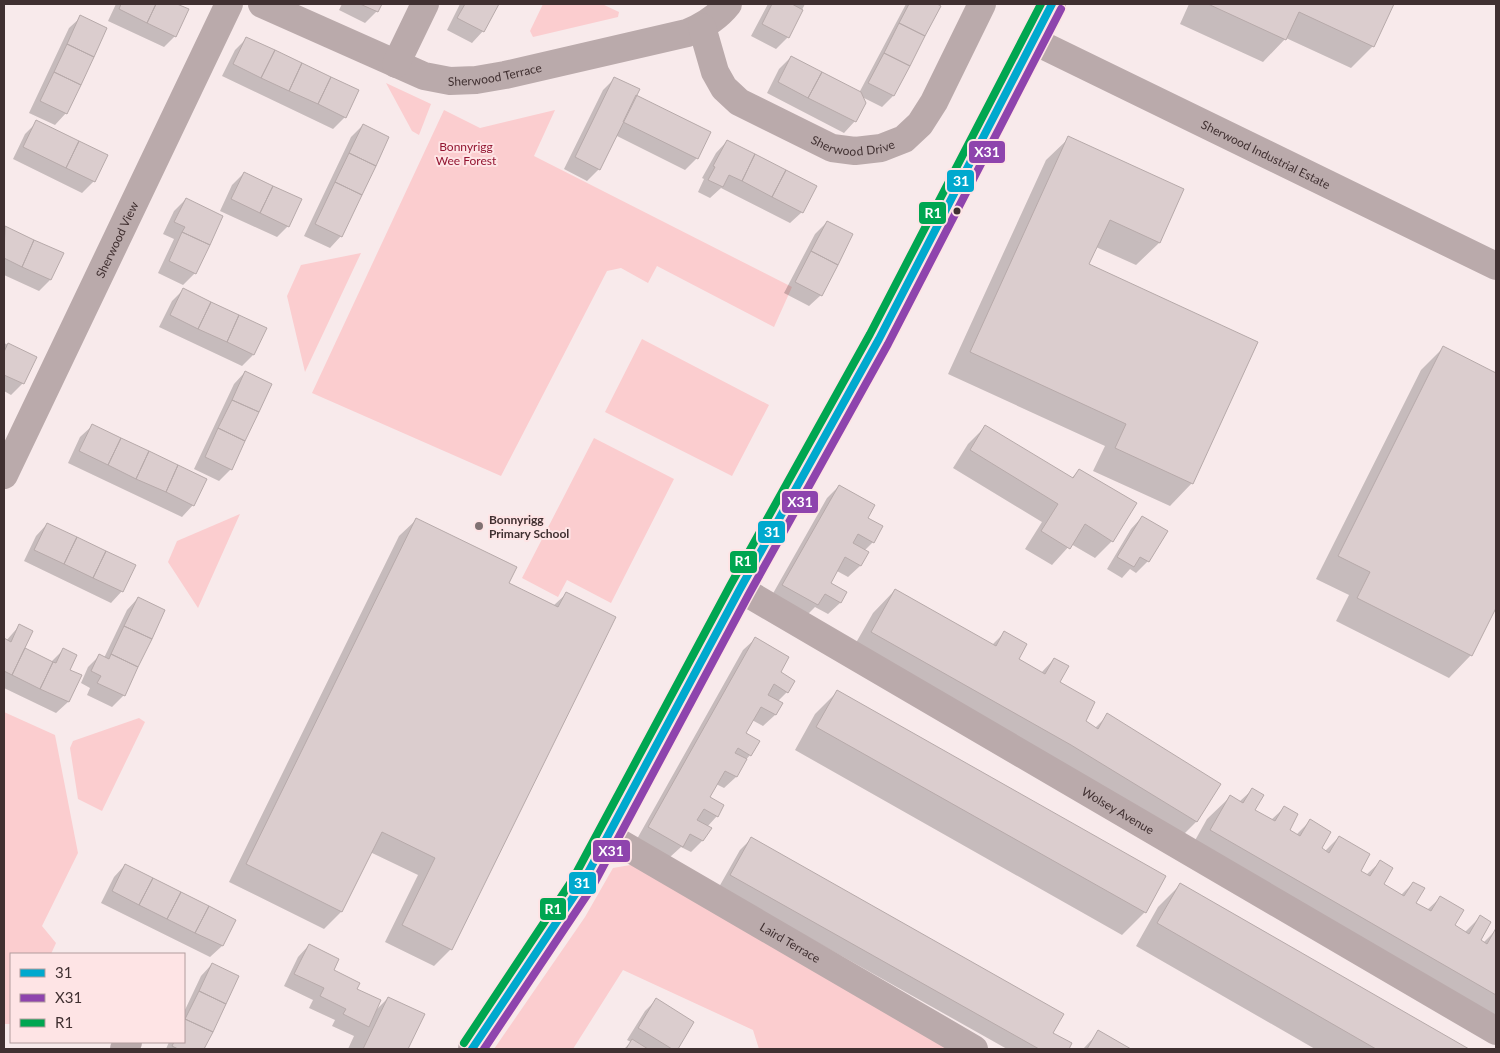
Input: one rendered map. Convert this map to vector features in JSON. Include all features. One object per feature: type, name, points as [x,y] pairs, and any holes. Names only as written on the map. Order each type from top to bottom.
[{"type":"main road","points":[[472,1049],[582,884],[740,589],[880,339],[1052,4]]},
{"type":"street","name":"Sherwood View","points":[[4,475],[230,4]]},
{"type":"street","name":"Sherwood Terrace","points":[[262,4],[424,76],[450,82],[505,75],[688,33],[702,27],[720,15],[728,4]]},
{"type":"street","points":[[396,64],[425,4]]},
{"type":"street","name":"Sherwood Drive","points":[[702,27],[715,72],[724,88],[739,102],[832,148],[855,151],[881,148],[904,139],[920,124],[934,102],[982,4]]},
{"type":"street","name":"Sherwood Industrial Estate","points":[[1034,42],[1496,266]]},
{"type":"street","name":"Wolsey Avenue","points":[[740,589],[1496,1030]]},
{"type":"street","name":"Laird Terrace","points":[[608,836],[974,1049]]},
{"type":"green space","points":[[543,4],[602,4],[619,12],[618,17],[533,37],[530,31]]},
{"type":"green space","points":[[386,83],[431,104],[419,135],[412,131]]},
{"type":"green space","name":"Bonnyrigg Wee Forest","points":[[444,110],[480,128],[555,110],[534,156],[792,287],[774,327],[657,266],[648,283],[621,268],[607,271],[501,476],[312,393]]},
{"type":"green space","points":[[361,253],[305,372],[287,296],[301,265]]},
{"type":"green space","points":[[642,339],[769,405],[732,476],[605,412]]},
{"type":"green space","points":[[594,438],[674,479],[611,603],[567,580],[558,597],[522,578]]},
{"type":"green space","points":[[240,514],[198,608],[168,562],[177,541]]},
{"type":"green space","points":[[4,712],[55,735],[78,853],[42,926],[56,943],[51,953],[10,953],[10,1024],[4,1024]]},
{"type":"green space","points":[[139,718],[145,722],[102,811],[78,799],[70,748],[73,741]]},
{"type":"green space","points":[[636,864],[950,1049],[759,1049],[753,1030],[623,970],[573,1049],[494,1049],[585,917],[613,868]]},
{"type":"building","points":[[121,4],[156,4],[147,23],[119,9]]},
{"type":"building","points":[[156,4],[177,4],[189,9],[176,37],[147,23]]},
{"type":"building","points":[[360,4],[382,4],[378,12]]},
{"type":"building","points":[[465,4],[499,4],[484,32],[457,18]]},
{"type":"building","points":[[772,4],[792,4],[803,10],[789,38],[762,24]]},
{"type":"building","points":[[909,4],[937,4],[941,6],[925,36],[899,23]]},
{"type":"building","points":[[1208,4],[1394,4],[1374,47],[1299,12],[1286,40]]},
{"type":"building","points":[[80,15],[107,28],[94,57],[67,44]]},
{"type":"building","points":[[899,23],[925,36],[910,66],[884,53]]},
{"type":"building","points":[[246,37],[275,50],[261,78],[233,64]]},
{"type":"building","points":[[67,44],[94,57],[81,85],[54,72]]},
{"type":"building","points":[[275,50],[302,63],[289,91],[261,78]]},
{"type":"building","points":[[884,53],[910,66],[894,96],[868,83]]},
{"type":"building","points":[[791,56],[822,72],[808,98],[778,82]]},
{"type":"building","points":[[302,63],[331,77],[318,104],[289,91]]},
{"type":"building","points":[[54,72],[81,85],[67,114],[40,101]]},
{"type":"building","points":[[822,72],[861,92],[866,103],[856,122],[808,98]]},
{"type":"building","points":[[331,77],[359,90],[346,118],[318,104]]},
{"type":"building","points":[[614,77],[640,89],[600,170],[575,157]]},
{"type":"building","points":[[636,95],[711,132],[698,159],[623,122]]},
{"type":"building","points":[[36,120],[79,141],[66,168],[23,147]]},
{"type":"building","points":[[363,124],[389,137],[376,166],[349,153]]},
{"type":"building","points":[[1068,136],[1184,189],[1160,243],[1110,220],[1089,264],[1258,342],[1193,484],[1115,448],[1126,424],[970,352]]},
{"type":"building","points":[[727,140],[755,154],[742,181],[729,175],[723,187],[708,180]]},
{"type":"building","points":[[79,141],[108,155],[95,182],[66,168]]},
{"type":"building","points":[[349,153],[376,166],[362,195],[335,182]]},
{"type":"building","points":[[755,154],[786,170],[772,197],[742,181]]},
{"type":"building","points":[[786,170],[817,186],[803,213],[772,197]]},
{"type":"building","points":[[244,172],[273,186],[260,213],[231,199]]},
{"type":"building","points":[[335,182],[362,195],[342,237],[315,224]]},
{"type":"building","points":[[273,186],[302,199],[289,227],[260,213]]},
{"type":"building","points":[[186,198],[223,216],[210,245],[182,232],[185,227],[174,222]]},
{"type":"building","points":[[827,221],[853,234],[838,265],[811,251]]},
{"type":"building","points":[[5,226],[34,240],[22,267],[4,258]]},
{"type":"building","points":[[182,232],[210,245],[196,274],[169,261]]},
{"type":"building","points":[[34,240],[64,253],[51,280],[22,267]]},
{"type":"building","points":[[811,251],[838,265],[822,296],[795,282]]},
{"type":"building","points":[[183,288],[211,302],[198,329],[170,315]]},
{"type":"building","points":[[211,302],[239,315],[227,342],[198,329]]},
{"type":"building","points":[[239,315],[267,328],[254,355],[227,342]]},
{"type":"building","points":[[8,343],[37,357],[24,384],[4,375],[4,352]]},
{"type":"building","points":[[1443,346],[1496,373],[1496,608],[1472,656],[1357,598],[1370,572],[1338,556]]},
{"type":"building","points":[[245,371],[272,384],[259,412],[232,400]]},
{"type":"building","points":[[232,400],[259,412],[245,441],[218,428]]},
{"type":"building","points":[[92,424],[121,438],[108,465],[79,451]]},
{"type":"building","points":[[985,425],[1073,478],[1079,469],[1137,503],[1113,542],[1085,524],[1070,549],[1041,531],[1058,504],[970,450]]},
{"type":"building","points":[[218,428],[245,441],[232,470],[205,457]]},
{"type":"building","points":[[121,438],[149,451],[136,479],[108,465]]},
{"type":"building","points":[[149,451],[178,465],[166,492],[136,479]]},
{"type":"building","points":[[178,465],[207,479],[194,506],[166,492]]},
{"type":"building","points":[[839,485],[875,505],[868,518],[883,526],[874,543],[858,534],[853,543],[869,552],[861,566],[845,557],[831,583],[847,592],[841,603],[825,594],[818,605],[782,585]]},
{"type":"building","points":[[1142,516],[1168,531],[1149,562],[1140,557],[1134,567],[1117,557]]},
{"type":"building","points":[[416,518],[517,567],[509,583],[558,607],[566,592],[616,617],[452,950],[402,925],[435,858],[382,832],[342,912],[246,864]]},
{"type":"building","points":[[47,523],[77,537],[64,564],[34,550]]},
{"type":"building","points":[[77,537],[106,551],[93,578],[64,564]]},
{"type":"building","points":[[106,551],[136,565],[123,592],[93,578]]},
{"type":"building","points":[[895,589],[996,646],[1004,631],[1027,644],[1019,659],[1045,674],[1054,658],[1069,666],[1060,682],[1095,702],[1086,721],[1098,729],[1107,713],[1221,784],[1197,822],[1071,745],[871,632]]},
{"type":"building","points":[[138,597],[165,610],[152,639],[124,626]]},
{"type":"building","points":[[19,624],[33,631],[12,675],[4,671],[4,638],[11,642]]},
{"type":"building","points":[[124,626],[152,639],[138,667],[111,654]]},
{"type":"building","points":[[755,637],[789,657],[781,672],[795,681],[788,693],[774,684],[768,695],[783,703],[776,715],[761,707],[746,733],[760,741],[751,756],[738,748],[735,753],[747,759],[737,777],[725,771],[710,797],[724,805],[718,817],[704,809],[697,820],[712,828],[703,841],[690,834],[683,847],[648,827]]},
{"type":"building","points":[[25,648],[53,662],[40,689],[12,675]]},
{"type":"building","points":[[63,648],[77,655],[70,670],[82,675],[69,702],[40,689],[53,662],[56,663]]},
{"type":"building","points":[[99,654],[109,659],[111,654],[138,667],[125,696],[97,683],[101,676],[91,671]]},
{"type":"building","points":[[837,690],[1166,876],[1146,913],[816,727]]},
{"type":"building","points":[[1252,788],[1264,795],[1255,810],[1275,821],[1284,806],[1298,814],[1290,830],[1300,836],[1310,819],[1331,832],[1322,848],[1329,853],[1339,836],[1370,854],[1361,871],[1370,876],[1380,860],[1393,868],[1384,884],[1404,896],[1413,882],[1425,888],[1416,903],[1431,911],[1440,896],[1464,910],[1455,925],[1469,934],[1480,915],[1491,922],[1481,940],[1487,944],[1496,928],[1496,995],[1210,830],[1230,795],[1243,803]]},
{"type":"building","points":[[751,837],[1064,1014],[1053,1033],[1072,1043],[1069,1049],[1039,1049],[730,875]]},
{"type":"building","points":[[125,864],[153,878],[139,905],[112,891]]},
{"type":"building","points":[[153,878],[181,892],[167,919],[139,905]]},
{"type":"building","points":[[1180,883],[1469,1049],[1376,1049],[1157,923]]},
{"type":"building","points":[[181,892],[209,906],[195,933],[167,919]]},
{"type":"building","points":[[209,906],[236,920],[223,946],[195,933]]},
{"type":"building","points":[[309,944],[339,959],[334,970],[360,983],[357,989],[381,1000],[369,1027],[343,1014],[346,1009],[320,996],[324,988],[294,974]]},
{"type":"building","points":[[212,963],[239,976],[226,1004],[199,991]]},
{"type":"building","points":[[199,991],[226,1004],[213,1032],[185,1019]]},
{"type":"building","points":[[388,997],[425,1014],[408,1049],[363,1049]]},
{"type":"building","points":[[656,998],[694,1022],[678,1049],[672,1049],[638,1028]]},
{"type":"building","points":[[185,1019],[213,1032],[204,1049],[178,1049],[172,1046],[174,1043],[185,1043]]},
{"type":"building","points":[[1098,1030],[1131,1049],[1087,1049]]},
{"type":"building","points":[[632,1039],[648,1049],[626,1049]]},
{"type":"transit line","name":"R1","points":[[464,1043],[573,879],[731,584],[870,334],[1041,4]]},
{"type":"transit line","name":"31","points":[[472,1049],[582,884],[740,589],[879,339],[1052,4]]},
{"type":"transit line","name":"X31","points":[[484,1049],[591,889],[749,594],[888,344],[1061,9]]},
{"type":"place","name":"Bonnyrigg Primary School","points":[[479,526]]}]
